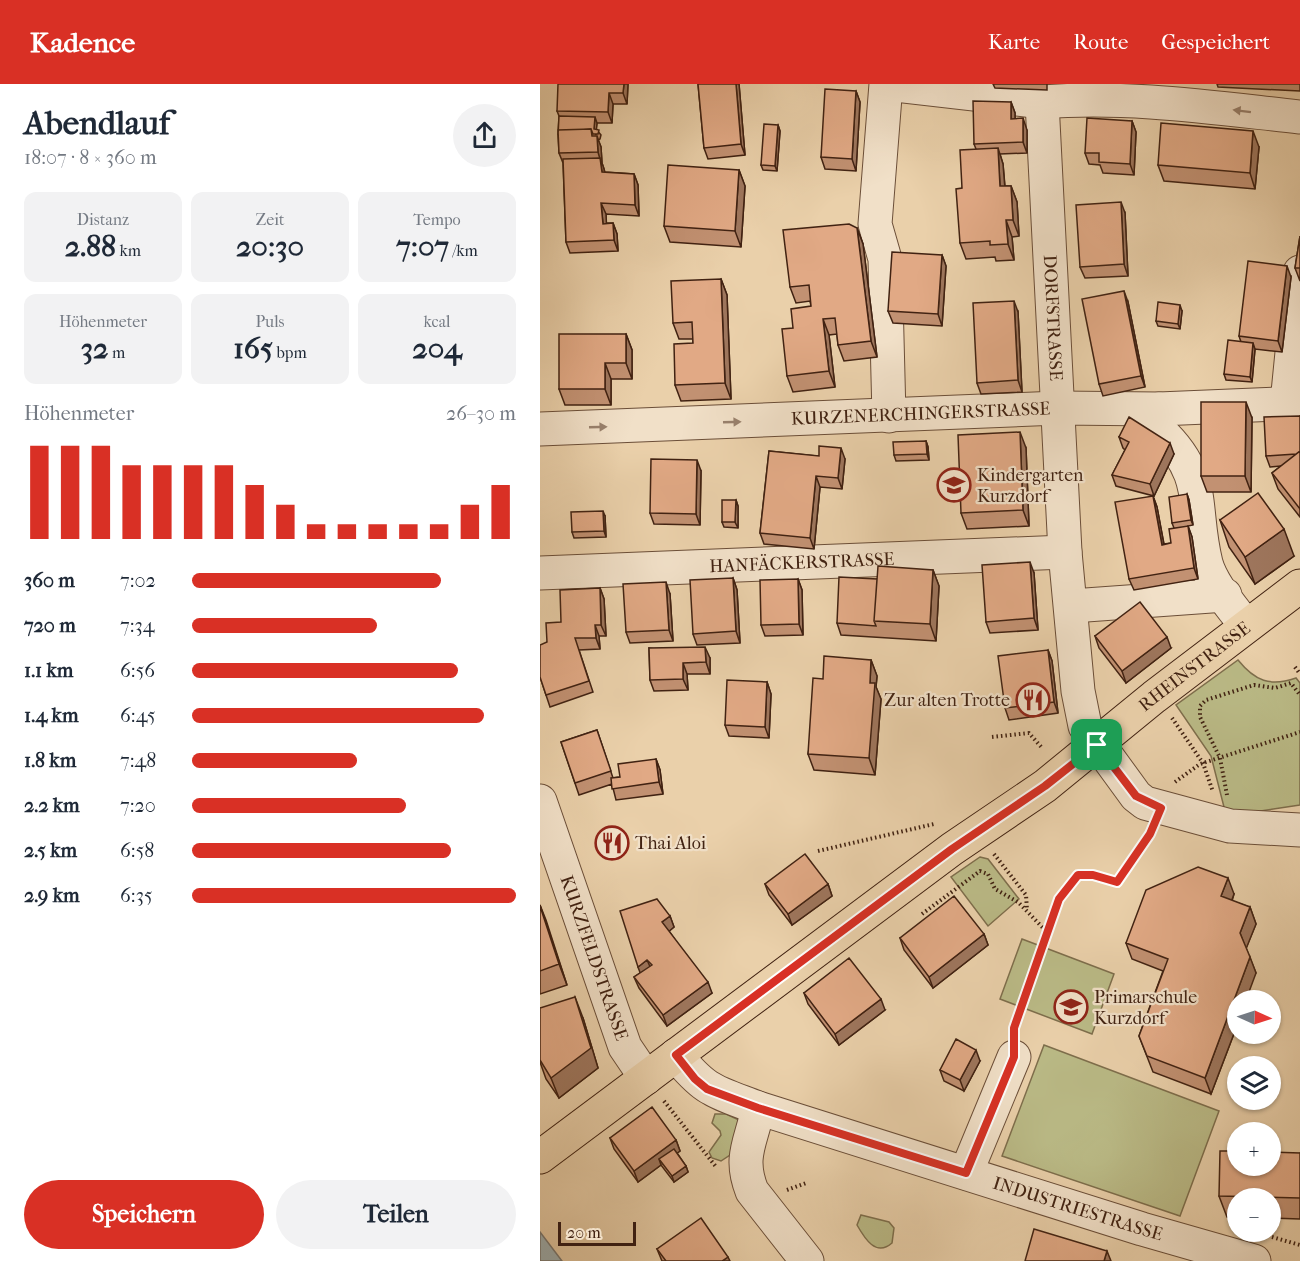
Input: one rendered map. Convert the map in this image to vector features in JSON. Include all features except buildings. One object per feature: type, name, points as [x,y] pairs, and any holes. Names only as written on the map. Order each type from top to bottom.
[{"type":"main road","name":"RHEINSTRASSE","points":[[540,1157],[655,1089],[676,1055],[952,849],[1045,786],[1154,697],[1300,586]]},
{"type":"street","points":[[889,416],[885,259],[875,224],[886,84],[1042,102],[1183,94],[1300,117]]},
{"type":"street","name":"DORFSTRASSE","points":[[1042,102],[1065,552],[1072,606],[1078,691],[1085,726],[1097,745],[1136,796],[1153,805]]},
{"type":"street","points":[[1294,403],[1300,272]]},
{"type":"street","name":"KURZENERCHINGERSTRASSE","points":[[540,429],[1058,408],[1160,410],[1294,403]]},
{"type":"street","points":[[1160,410],[1160,431],[1185,459],[1194,482],[1207,566],[1246,626]]},
{"type":"street","name":"HANFÄCKERSTRASSE","points":[[540,573],[1065,552]]},
{"type":"street","points":[[1072,606],[1225,596]]},
{"type":"street","name":"KURZFELDSTRASSE","points":[[540,801],[625,1047],[655,1089]]},
{"type":"street","points":[[1153,805],[1230,826],[1300,830]]},
{"type":"street","name":"INDUSTRIESTRASSE","points":[[676,1055],[695,1079],[707,1089],[758,1108],[1154,1233],[1254,1261]]},
{"type":"street","points":[[966,1173],[1014,1057]]},
{"type":"street","points":[[758,1108],[747,1140],[745,1162],[747,1177],[752,1191],[807,1261]]},
{"type":"path","points":[[1294,667],[1300,674]]},
{"type":"path","points":[[1227,797],[1220,758],[1200,717],[1200,706],[1206,700],[1254,685],[1275,688],[1292,683],[1300,695]]},
{"type":"path","points":[[1165,710],[1203,763],[1216,801]]},
{"type":"path","points":[[1014,1057],[1014,1028],[1047,932],[1059,899],[1078,875],[1093,875],[1117,882],[1150,834],[1153,805],[1203,763],[1300,732]]},
{"type":"path","points":[[992,737],[1029,733],[1048,754]]},
{"type":"path","points":[[818,851],[941,823]]},
{"type":"path","points":[[988,846],[1026,895],[1027,912]]},
{"type":"path","points":[[922,914],[980,871],[988,874],[995,889],[1018,902],[1047,932]]},
{"type":"path","points":[[914,904],[927,920]]},
{"type":"path","points":[[655,1089],[722,1173]]},
{"type":"green space","points":[[1238,660],[1251,673],[1264,680],[1278,682],[1296,678],[1300,683],[1300,805],[1234,815],[1225,811],[1211,756],[1176,705]]},
{"type":"green space","points":[[980,857],[988,859],[1019,899],[988,926],[951,877]]},
{"type":"green space","points":[[1022,939],[1114,974],[1092,1034],[1000,999]]},
{"type":"green space","points":[[1044,1045],[1219,1111],[1180,1216],[1002,1156]]},
{"type":"green space","points":[[715,1114],[726,1114],[739,1120],[733,1153],[721,1161],[712,1158],[709,1152],[721,1135],[712,1123]]},
{"type":"green space","points":[[861,1215],[889,1222],[894,1228],[892,1243],[881,1248],[871,1244],[857,1225]]},
{"type":"shaded area","points":[[540,1232],[562,1261],[540,1261]]},
{"type":"place","name":"Kindergarten Kurzdorf","points":[[954,485]]},
{"type":"place","name":"Zur alten Trotte","points":[[1033,700]]},
{"type":"place","name":"Thai Aloi","points":[[612,843]]},
{"type":"place","name":"Primarschule Kurzdorf","points":[[1071,1007]]},
{"type":"route","points":[[1097,745],[1136,796],[1144,802],[1161,808],[1150,834],[1117,882],[1093,875],[1078,875],[1068,884],[1059,899],[1014,1028],[1014,1057],[966,1173],[758,1108],[707,1089],[695,1079],[676,1055],[952,849],[1045,786],[1097,745]]}]
